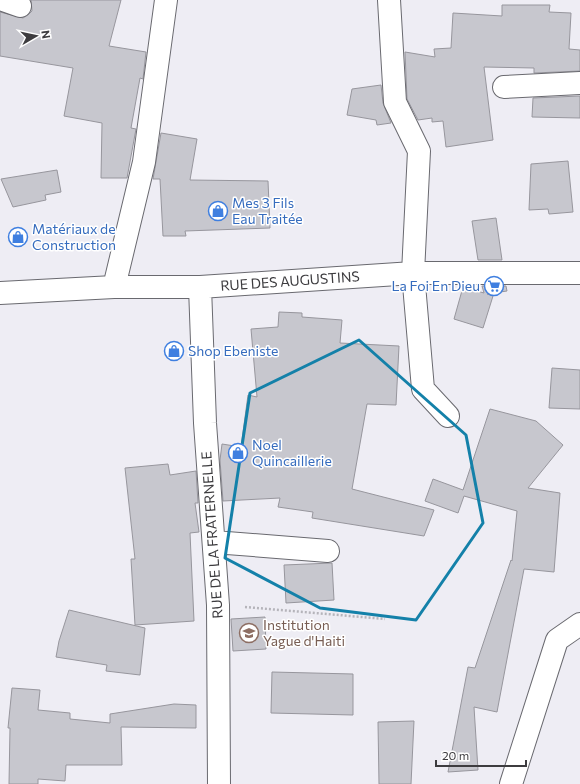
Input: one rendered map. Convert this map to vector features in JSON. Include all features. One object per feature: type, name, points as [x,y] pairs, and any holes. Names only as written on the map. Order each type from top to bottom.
[{"type":"street","points":[[114,287],[144,162],[166,0]]},
{"type":"street","points":[[390,0],[394,102],[420,151],[413,273],[423,389],[448,416]]},
{"type":"street","points":[[504,87],[580,83]]},
{"type":"street","name":"RUE DES AUGUSTINS","points":[[0,293],[114,287],[200,287],[413,273],[580,273]]},
{"type":"street","name":"RUE DE LA FRATERNELLE","points":[[200,287],[205,423],[218,605],[219,784]]},
{"type":"street","points":[[214,542],[328,551]]},
{"type":"street","points":[[511,784],[557,640],[580,624]]},
{"type":"path","points":[[218,605],[385,619]]},
{"type":"highlighted area","points":[[359,340],[466,435],[483,523],[416,620],[320,608],[225,558],[250,393]]},
{"type":"building","points":[[31,0],[121,0],[109,46],[146,52],[143,79],[140,78],[131,128],[136,129],[127,178],[101,178],[102,123],[64,116],[73,68],[0,56],[0,12],[23,18],[32,11]]},
{"type":"building","points":[[502,5],[550,5],[549,12],[571,13],[569,49],[580,50],[580,71],[534,73],[534,68],[484,67],[493,140],[446,147],[443,121],[432,122],[432,118],[418,120],[407,99],[405,52],[435,57],[434,49],[451,48],[453,13],[502,16]]},
{"type":"building","points":[[381,85],[383,103],[391,123],[377,125],[376,120],[347,115],[352,89]]},
{"type":"building","points":[[580,96],[580,118],[532,117],[533,98]]},
{"type":"building","points":[[161,133],[197,139],[190,180],[268,181],[270,228],[185,231],[186,236],[163,236],[160,179],[153,179]]},
{"type":"building","points":[[568,161],[573,212],[549,214],[548,209],[529,210],[531,164]]},
{"type":"building","points":[[57,170],[61,192],[45,195],[46,200],[13,207],[1,179]]},
{"type":"building","points":[[496,218],[502,260],[478,260],[472,221]]},
{"type":"building","points":[[482,286],[506,286],[507,291],[487,294],[493,296],[483,328],[454,319],[463,287],[484,293]]},
{"type":"building","points":[[279,312],[302,313],[302,317],[342,320],[340,343],[399,346],[396,405],[367,404],[352,489],[434,510],[424,536],[312,518],[313,512],[278,507],[280,498],[223,501],[220,460],[222,444],[241,447],[248,395],[257,397],[251,329],[278,327]]},
{"type":"building","points":[[552,368],[580,370],[580,409],[549,408]]},
{"type":"building","points":[[490,409],[536,421],[563,445],[528,488],[560,493],[554,572],[524,569],[497,712],[474,707],[478,770],[448,772],[468,667],[475,668],[511,560],[512,561],[517,511],[464,496],[458,513],[425,501],[433,479],[463,490]]},
{"type":"building","points":[[168,464],[170,475],[196,471],[198,503],[195,503],[199,532],[190,533],[194,621],[135,625],[131,559],[135,559],[125,468]]},
{"type":"building","points":[[332,563],[334,600],[286,603],[284,565]]},
{"type":"building","points":[[69,610],[145,628],[140,675],[106,671],[107,665],[56,657],[59,641]]},
{"type":"building","points":[[265,617],[266,649],[233,651],[231,619]]},
{"type":"building","points":[[272,672],[353,674],[353,715],[271,713]]},
{"type":"building","points":[[12,688],[40,690],[38,710],[70,713],[70,719],[110,723],[110,714],[174,704],[196,705],[196,728],[121,727],[122,765],[66,765],[65,781],[38,779],[38,784],[9,784],[10,728],[8,728]]},
{"type":"building","points":[[414,721],[411,784],[379,784],[378,722]]},
{"type":"place","name":"Mes 3 Fils Eau Traitée","points":[[218,211]]},
{"type":"place","name":"Matériaux de Construction","points":[[18,237]]},
{"type":"place","name":"La Foi En Dieu","points":[[494,286]]},
{"type":"place","name":"Shop Ebeniste","points":[[174,351]]},
{"type":"place","name":"Noel Quincaillerie","points":[[238,453]]},
{"type":"place","name":"Institution Yague d'Haiti","points":[[249,633]]}]
